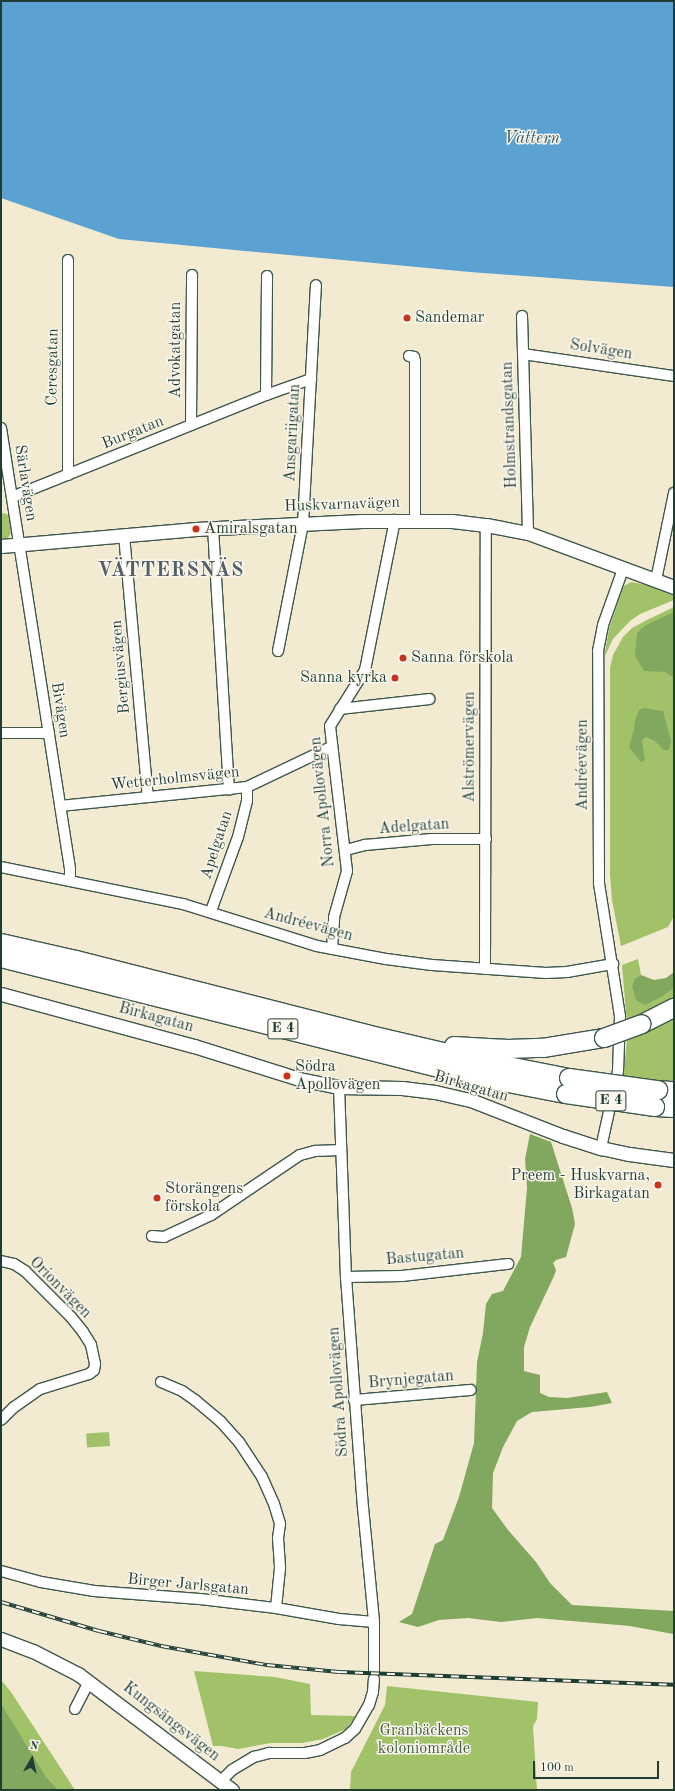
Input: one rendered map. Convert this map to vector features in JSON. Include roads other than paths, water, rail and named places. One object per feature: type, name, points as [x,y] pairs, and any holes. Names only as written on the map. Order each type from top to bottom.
[{"type":"highway","name":"E 4","points":[[1,942],[366,1034],[473,1059],[567,1086]]},
{"type":"highway","name":"E 4","points":[[1,958],[460,1073],[662,1096],[674,1108]]},
{"type":"highway","points":[[366,1034],[442,1045],[508,1049],[543,1048],[604,1038],[642,1024],[674,1008]]},
{"type":"street","name":"Ceresgatan","points":[[68,260],[68,475]]},
{"type":"street","name":"Advokatgatan","points":[[191,425],[192,275]]},
{"type":"street","points":[[266,395],[267,276]]},
{"type":"street","name":"Ansgariigatan","points":[[278,651],[303,524],[316,286]]},
{"type":"street","name":"Holmstrandsgatan","points":[[522,316],[528,533]]},
{"type":"street","name":"Solvägen","points":[[523,354],[674,376]]},
{"type":"street","points":[[409,356],[414,357],[415,361],[415,520]]},
{"type":"street","name":"Burgatan","points":[[12,497],[266,395],[311,379]]},
{"type":"street","name":"Särlavägen","points":[[1,428],[2,447],[20,544]]},
{"type":"street","points":[[656,580],[674,493]]},
{"type":"street","name":"Norra Apollovägen","points":[[332,949],[334,917],[347,871],[346,850],[331,747],[330,726],[365,670],[395,520]]},
{"type":"street","name":"Huskvarnavägen","points":[[1,546],[213,528],[415,520],[486,525],[528,533],[674,587]]},
{"type":"street","name":"Alströmervägen","points":[[485,969],[486,839],[484,536],[486,525]]},
{"type":"street","points":[[213,528],[229,790]]},
{"type":"street","name":"Bergiusvägen","points":[[124,535],[148,797]]},
{"type":"street","name":"Bivägen","points":[[20,544],[70,870],[70,881]]},
{"type":"street","name":"Andréevägen","points":[[601,1148],[618,1071],[620,1016],[599,883],[597,671],[598,651],[603,625],[623,568]]},
{"type":"street","points":[[340,709],[429,699]]},
{"type":"street","points":[[1,732],[49,733]]},
{"type":"street","name":"Wetterholmsvägen","points":[[60,806],[247,787],[331,747]]},
{"type":"street","name":"Apelgatan","points":[[211,912],[238,837],[247,801],[247,787]]},
{"type":"street","name":"Adelgatan","points":[[346,850],[365,845],[432,839],[486,839]]},
{"type":"street","name":"Andréevägen","points":[[1,867],[162,899],[211,912],[318,946],[386,959],[485,969],[567,972],[613,964]]},
{"type":"street","name":"Birkagatan","points":[[1,994],[199,1047],[293,1078],[339,1087],[402,1088],[435,1092],[473,1101],[575,1140],[601,1148],[629,1154],[674,1160]]},
{"type":"street","name":"Södra Apollovägen","points":[[220,1782],[232,1770],[254,1757],[269,1753],[305,1753],[320,1750],[345,1738],[355,1729],[369,1705],[373,1692],[374,1622],[369,1580],[354,1400],[346,1277],[339,1087]]},
{"type":"street","points":[[152,1236],[164,1237],[211,1215],[300,1155],[315,1151],[341,1150]]},
{"type":"street","name":"Orionvägen","points":[[1,1261],[14,1264],[25,1271],[71,1317],[91,1345],[95,1364],[94,1370],[89,1374],[40,1389],[14,1407],[1,1420]]},
{"type":"street","name":"Bastugatan","points":[[346,1277],[402,1276],[508,1264]]},
{"type":"street","points":[[161,1382],[182,1391],[221,1422],[239,1442],[262,1477],[274,1504],[280,1524],[278,1538],[280,1568],[276,1608]]},
{"type":"street","name":"Brynjegatan","points":[[354,1400],[471,1390]]},
{"type":"street","name":"Birger Jarlsgatan","points":[[1,1571],[41,1582],[106,1593],[200,1598],[276,1608],[339,1619],[374,1622]]},
{"type":"street","name":"Kungsängsvägen","points":[[1,1639],[59,1662],[89,1682],[232,1790]]},
{"type":"street","points":[[75,1709],[89,1682]]},
{"type":"water","name":"Vättern","points":[[1,1],[674,1],[674,287],[470,272],[119,239],[1,198]]},
{"type":"railway","points":[[1,1602],[99,1631],[161,1646],[267,1665],[339,1672],[674,1685]]},
{"type":"place","name":"Sandemar","points":[[407,318]]},
{"type":"place","name":"Amiralsgatan","points":[[196,529]]},
{"type":"place","name":"Sanna förskola","points":[[403,658]]},
{"type":"place","name":"Sanna kyrka","points":[[395,678]]},
{"type":"place","name":"Södra Apollovägen","points":[[287,1076]]},
{"type":"place","name":"Preem - Huskvarna, Birkagatan","points":[[658,1185]]},
{"type":"place","name":"Storängens förskola","points":[[157,1198]]},
{"type":"district","name":"VÄTTERSNÄS","points":[[171,571]]},
{"type":"park label","name":"Granbäckens koloniområde","points":[[424,1740]]}]
